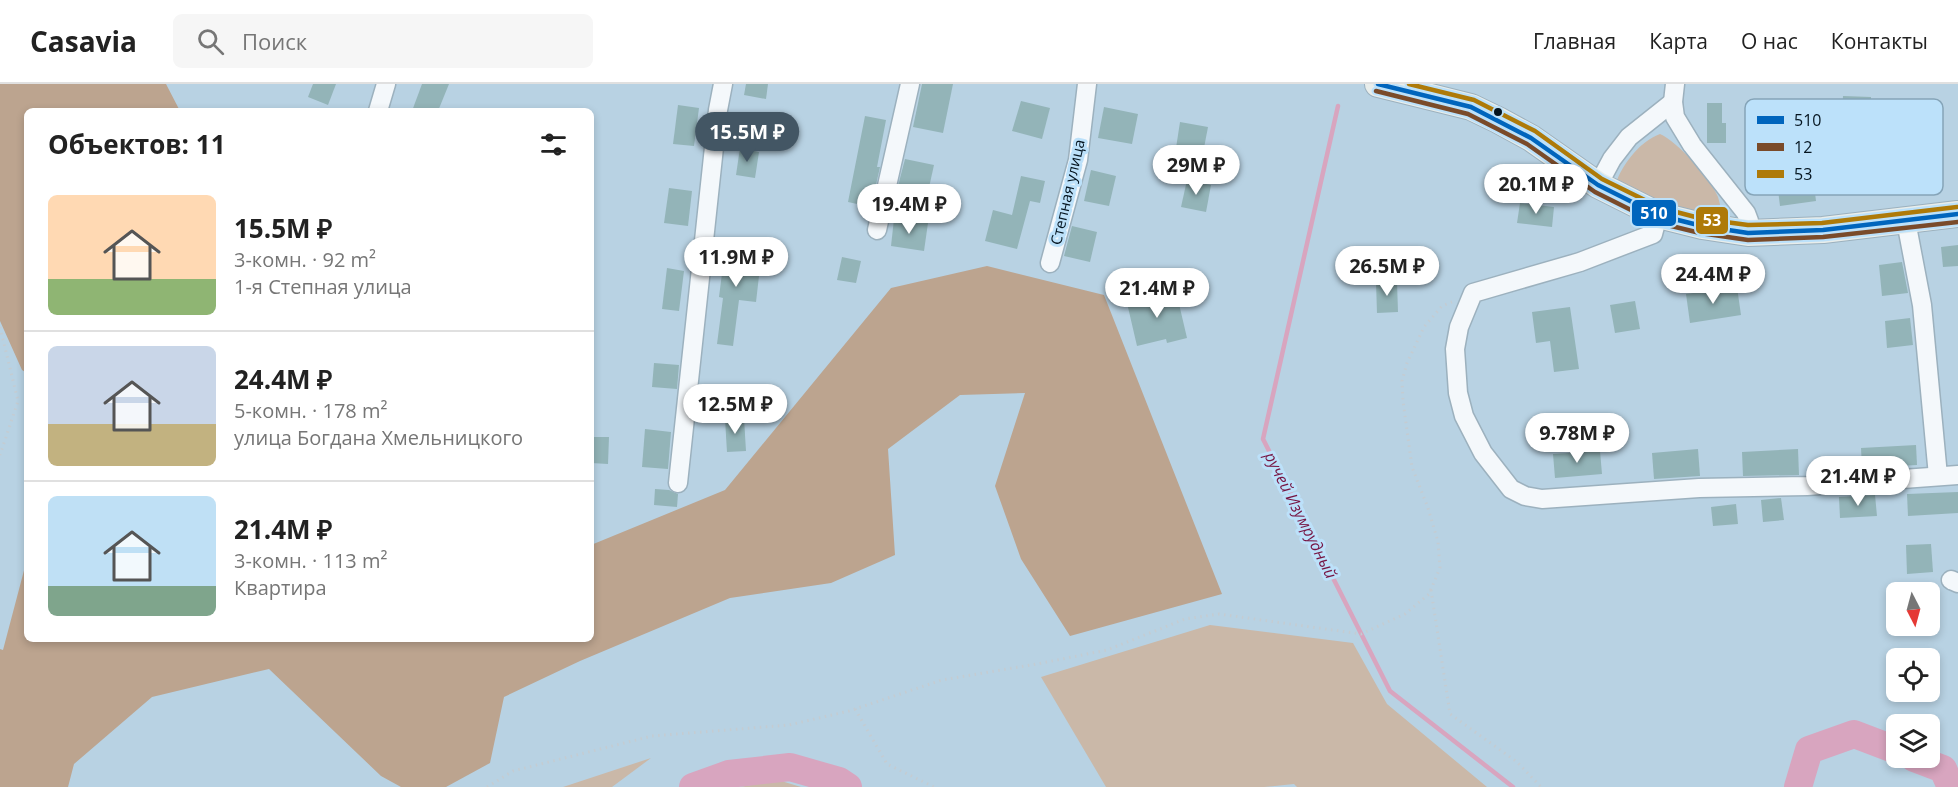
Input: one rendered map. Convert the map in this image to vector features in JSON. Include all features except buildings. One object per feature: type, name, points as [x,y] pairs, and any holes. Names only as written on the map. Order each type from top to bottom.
[{"type":"street","points":[[379,108],[386,84]]},
{"type":"street","points":[[678,483],[723,84]]},
{"type":"street","points":[[877,230],[910,84]]},
{"type":"street","name":"Степная улица","points":[[1050,263],[1078,160],[1087,84]]},
{"type":"street","points":[[1378,84],[1471,107],[1531,138],[1598,185],[1658,215],[1702,226],[1748,232],[1823,230],[1958,214]]},
{"type":"street","points":[[1598,185],[1612,159],[1629,137],[1674,93]]},
{"type":"street","points":[[1674,93],[1675,117],[1692,145],[1746,213],[1749,221],[1748,232]]},
{"type":"street","points":[[1658,215],[1653,234],[1580,261],[1473,292],[1459,327],[1455,349],[1458,393],[1464,416],[1483,453],[1511,489],[1525,496],[1542,499],[1676,489],[1807,486],[1958,475]]},
{"type":"street","points":[[1906,221],[1922,305],[1938,476]]},
{"type":"path","points":[[487,787],[513,771],[652,736],[789,725],[855,709],[942,680],[1107,650],[1185,619],[1219,614],[1361,634],[1405,614],[1429,594],[1440,568],[1437,542],[1428,508],[1412,467],[1402,381],[1407,363],[1424,327],[1442,306],[1473,292]]},
{"type":"path","points":[[0,327],[18,401],[0,455]]},
{"type":"path","points":[[1431,588],[1449,714],[1517,762],[1541,787]]},
{"type":"path","points":[[855,709],[887,764],[934,787]]},
{"type":"shaded area","points":[[0,84],[166,84],[178,108],[24,108],[24,371],[0,321]]},
{"type":"shaded area","points":[[1660,134],[1676,145],[1709,181],[1718,197],[1722,216],[1717,219],[1663,208],[1637,197],[1617,180],[1634,152],[1646,141]]},
{"type":"shaded area","points":[[987,266],[1104,295],[1222,594],[1070,636],[1021,559],[995,486],[1025,393],[960,395],[888,449],[895,555],[831,583],[730,598],[580,661],[504,697],[490,763],[446,787],[401,787],[381,776],[269,669],[152,697],[74,764],[68,787],[0,787],[0,649],[3,650],[24,570],[24,642],[594,642],[594,544],[725,490],[891,288]]},
{"type":"shaded area","points":[[1210,625],[1353,643],[1387,704],[1487,787],[1297,787],[1294,784],[1264,787],[1106,787],[1041,677]]},
{"type":"shaded area","points":[[651,758],[612,787],[563,787]]},
{"type":"shaded area","points":[[778,780],[801,787],[740,787]]},
{"type":"waterway","name":"ручей Изумрудный","points":[[1338,106],[1263,439],[1390,691],[1513,787]]},
{"type":"waterway","points":[[1798,787],[1809,750],[1854,734],[1886,746]]},
{"type":"waterway","points":[[693,787],[729,774],[790,767],[839,781],[848,787]]},
{"type":"waterway","points":[[1940,768],[1943,769],[1951,787]]},
{"type":"transit line","name":"510","points":[[1378,84],[1471,107],[1531,138],[1598,185],[1658,215],[1702,226],[1748,233],[1823,230],[1958,214]]},
{"type":"transit line","name":"53","points":[[1409,84],[1474,100],[1535,131],[1602,179],[1661,208],[1703,219],[1748,225],[1822,223],[1957,207]]},
{"type":"transit line","name":"12","points":[[1376,91],[1468,114],[1527,144],[1595,192],[1655,222],[1700,233],[1748,240],[1823,237],[1958,222]]}]
